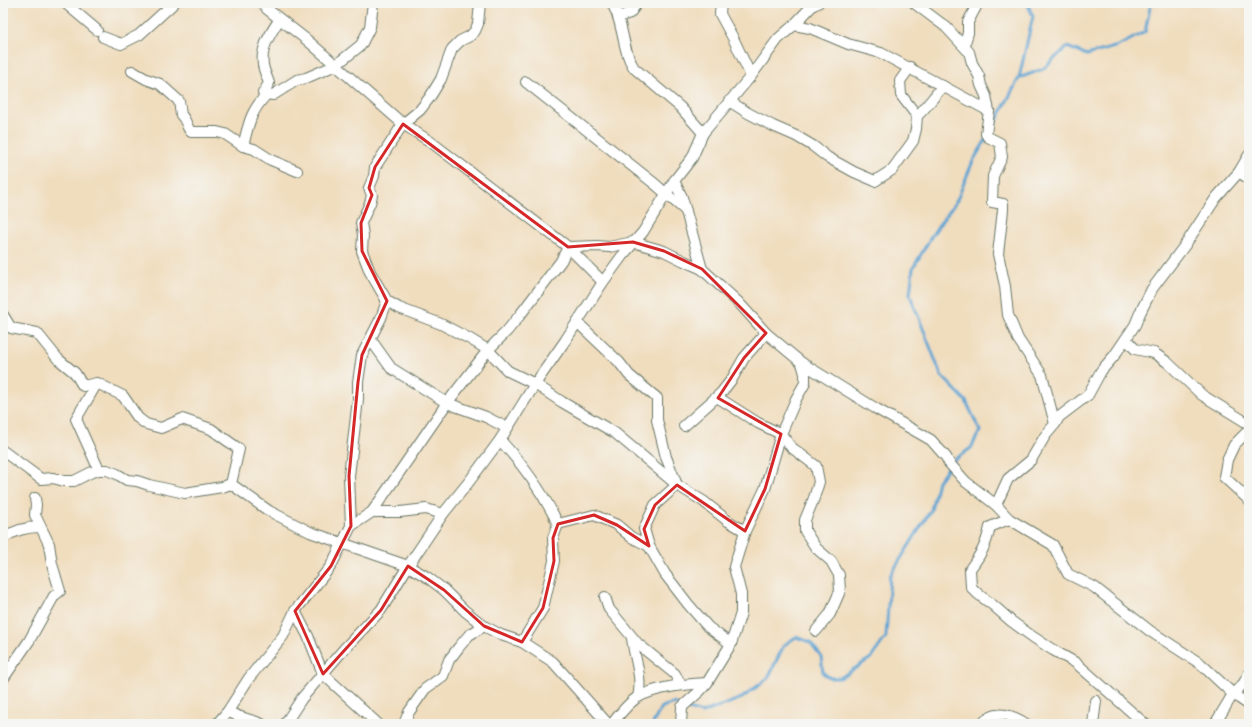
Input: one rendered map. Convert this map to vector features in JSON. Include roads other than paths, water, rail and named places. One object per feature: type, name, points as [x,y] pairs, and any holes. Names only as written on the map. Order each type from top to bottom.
[{"type":"street","points":[[65,3],[100,34],[121,44],[139,35],[174,3]]},
{"type":"street","points":[[263,3],[267,9],[307,40],[403,124],[431,142],[568,248],[603,282]]},
{"type":"street","points":[[243,146],[251,116],[258,104],[267,94],[273,95],[297,80],[306,78],[336,65],[361,45],[370,27],[373,3]]},
{"type":"street","points":[[480,3],[478,24],[475,31],[470,36],[456,44],[452,49],[441,79],[430,97],[420,110],[403,124],[375,167],[374,176],[369,188],[372,195],[361,223],[363,235],[362,251],[370,272],[387,301],[399,308],[441,324],[488,350],[508,371],[535,384],[562,402],[615,433],[677,485],[703,501],[728,521],[745,531]]},
{"type":"street","points":[[612,3],[618,17],[626,51],[634,68],[680,107],[703,133]]},
{"type":"street","points":[[618,17],[630,13],[636,3]]},
{"type":"street","points":[[721,3],[720,14],[733,38],[750,76]]},
{"type":"street","points":[[914,3],[946,27],[969,52],[986,96],[989,111],[986,134],[988,137],[1000,143],[1002,157],[993,176],[992,202],[1003,204],[998,254],[1005,286],[1008,315],[1018,339],[1042,375],[1055,424]]},
{"type":"street","points":[[964,46],[968,34],[968,22],[978,3]]},
{"type":"street","points":[[285,724],[302,698],[344,649],[381,610],[443,514],[500,440],[535,384],[603,282],[633,242],[643,232],[674,181],[692,158],[703,133],[778,39],[815,4]]},
{"type":"street","points":[[263,93],[269,83],[262,63],[264,50],[268,37],[280,20]]},
{"type":"street","points":[[794,25],[810,28],[848,44],[881,53],[910,67],[989,111]]},
{"type":"street","points":[[729,101],[748,113],[796,136],[813,146],[827,157],[854,172],[875,181],[892,170],[913,141],[917,116],[900,95],[900,81],[910,67]]},
{"type":"street","points":[[132,70],[146,79],[160,84],[179,101],[181,115],[191,132],[217,132],[225,134],[243,146],[254,149],[271,160],[297,171]]},
{"type":"street","points":[[526,82],[686,211]]},
{"type":"street","points":[[917,116],[926,108],[943,86]]},
{"type":"street","points":[[996,505],[1008,479],[1031,460],[1045,436],[1059,417],[1088,395],[1101,371],[1114,356],[1136,325],[1140,313],[1152,289],[1185,245],[1216,198],[1239,172],[1249,155]]},
{"type":"street","points":[[1239,172],[1249,179]]},
{"type":"street","points":[[674,181],[682,197],[702,269]]},
{"type":"street","points":[[568,248],[597,246],[609,247],[633,242],[664,251],[702,269],[739,303],[766,333],[802,363],[875,408],[931,440],[966,482],[996,505],[1009,519],[1053,545],[1068,574],[1094,587],[1150,631],[1201,664],[1233,694],[1249,705]]},
{"type":"street","points":[[351,526],[372,512],[447,403],[488,350],[507,331],[520,315],[561,261],[568,248]]},
{"type":"street","points":[[216,724],[228,711],[249,678],[283,636],[295,611],[331,566],[351,526],[349,476],[362,355],[371,340],[387,301]]},
{"type":"street","points":[[3,315],[11,328],[37,333],[58,359],[75,373],[83,386],[98,383],[123,396],[138,418],[146,424],[160,428],[182,419],[211,429],[239,449],[231,484]]},
{"type":"street","points":[[577,322],[619,362],[629,375],[657,398],[657,420],[666,457],[677,485]]},
{"type":"street","points":[[684,426],[717,397],[732,380],[744,358],[766,333]]},
{"type":"street","points":[[1126,339],[1135,349],[1154,353],[1167,362],[1202,395],[1249,424]]},
{"type":"street","points":[[371,340],[391,368],[447,403],[486,417],[507,428]]},
{"type":"street","points":[[681,724],[682,708],[707,683],[731,644],[741,612],[741,594],[734,568],[745,531],[765,489],[781,434],[796,399],[805,383],[805,374],[802,363]]},
{"type":"street","points":[[98,383],[76,419],[99,470]]},
{"type":"street","points":[[717,397],[758,423],[781,434],[791,446],[816,466],[819,482],[805,520],[805,531],[816,548],[831,561],[839,575],[840,591],[830,614],[816,631]]},
{"type":"street","points":[[1249,433],[1246,433],[1234,446],[1227,460],[1224,477],[1249,500]]},
{"type":"street","points":[[500,440],[532,479],[547,501],[558,524],[553,538],[554,562],[543,608],[522,642]]},
{"type":"street","points":[[3,451],[41,479],[53,478],[64,481],[74,481],[92,472],[107,470],[127,480],[137,481],[185,493],[222,487],[231,484]]},
{"type":"street","points":[[231,484],[268,511],[310,532],[408,566],[427,577],[444,590],[465,611],[484,626],[501,635],[522,642],[553,662],[608,724]]},
{"type":"street","points":[[677,485],[655,505],[644,529],[649,546],[665,574],[688,604],[708,627],[731,644]]},
{"type":"street","points":[[3,679],[28,641],[54,596],[60,591],[52,564],[49,544],[35,515],[35,498]]},
{"type":"street","points":[[372,512],[400,512],[426,509],[443,514]]},
{"type":"street","points":[[558,524],[594,515],[617,525],[631,537],[649,546]]},
{"type":"street","points":[[1009,519],[990,527],[987,542],[982,553],[970,569],[971,587],[1011,621],[1053,650],[1076,663],[1145,724]]},
{"type":"street","points":[[3,538],[17,530],[28,527],[40,527]]},
{"type":"street","points":[[605,597],[609,609],[632,638],[674,674],[681,685]]},
{"type":"street","points":[[295,611],[308,636],[323,674],[378,724]]},
{"type":"street","points":[[404,724],[409,712],[425,689],[443,676],[450,660],[459,647],[469,635],[484,626]]},
{"type":"street","points":[[632,638],[640,684],[638,697]]},
{"type":"street","points":[[1215,724],[1233,694],[1244,683],[1249,673]]},
{"type":"street","points":[[612,724],[638,697],[681,685],[707,683]]},
{"type":"street","points":[[1093,724],[1096,702]]},
{"type":"street","points":[[228,711],[234,715],[262,724]]},
{"type":"street","points":[[982,724],[993,716],[1002,714],[1017,718],[1026,724]]},
{"type":"waterway","points":[[990,133],[1019,78],[1033,16],[1027,3]]},
{"type":"waterway","points":[[1019,78],[1043,69],[1067,47],[1087,55],[1118,46],[1145,32],[1151,3]]},
{"type":"waterway","points":[[685,708],[702,713],[742,698],[768,678],[784,645],[796,637],[810,642],[821,656],[823,673],[830,678],[840,678],[871,658],[886,637],[890,576],[931,510],[938,481],[954,460],[971,448],[980,431],[966,401],[941,375],[910,295],[913,268],[934,232],[957,200],[973,161],[987,138]]},
{"type":"waterway","points":[[653,724],[662,707],[674,703],[680,706]]}]
